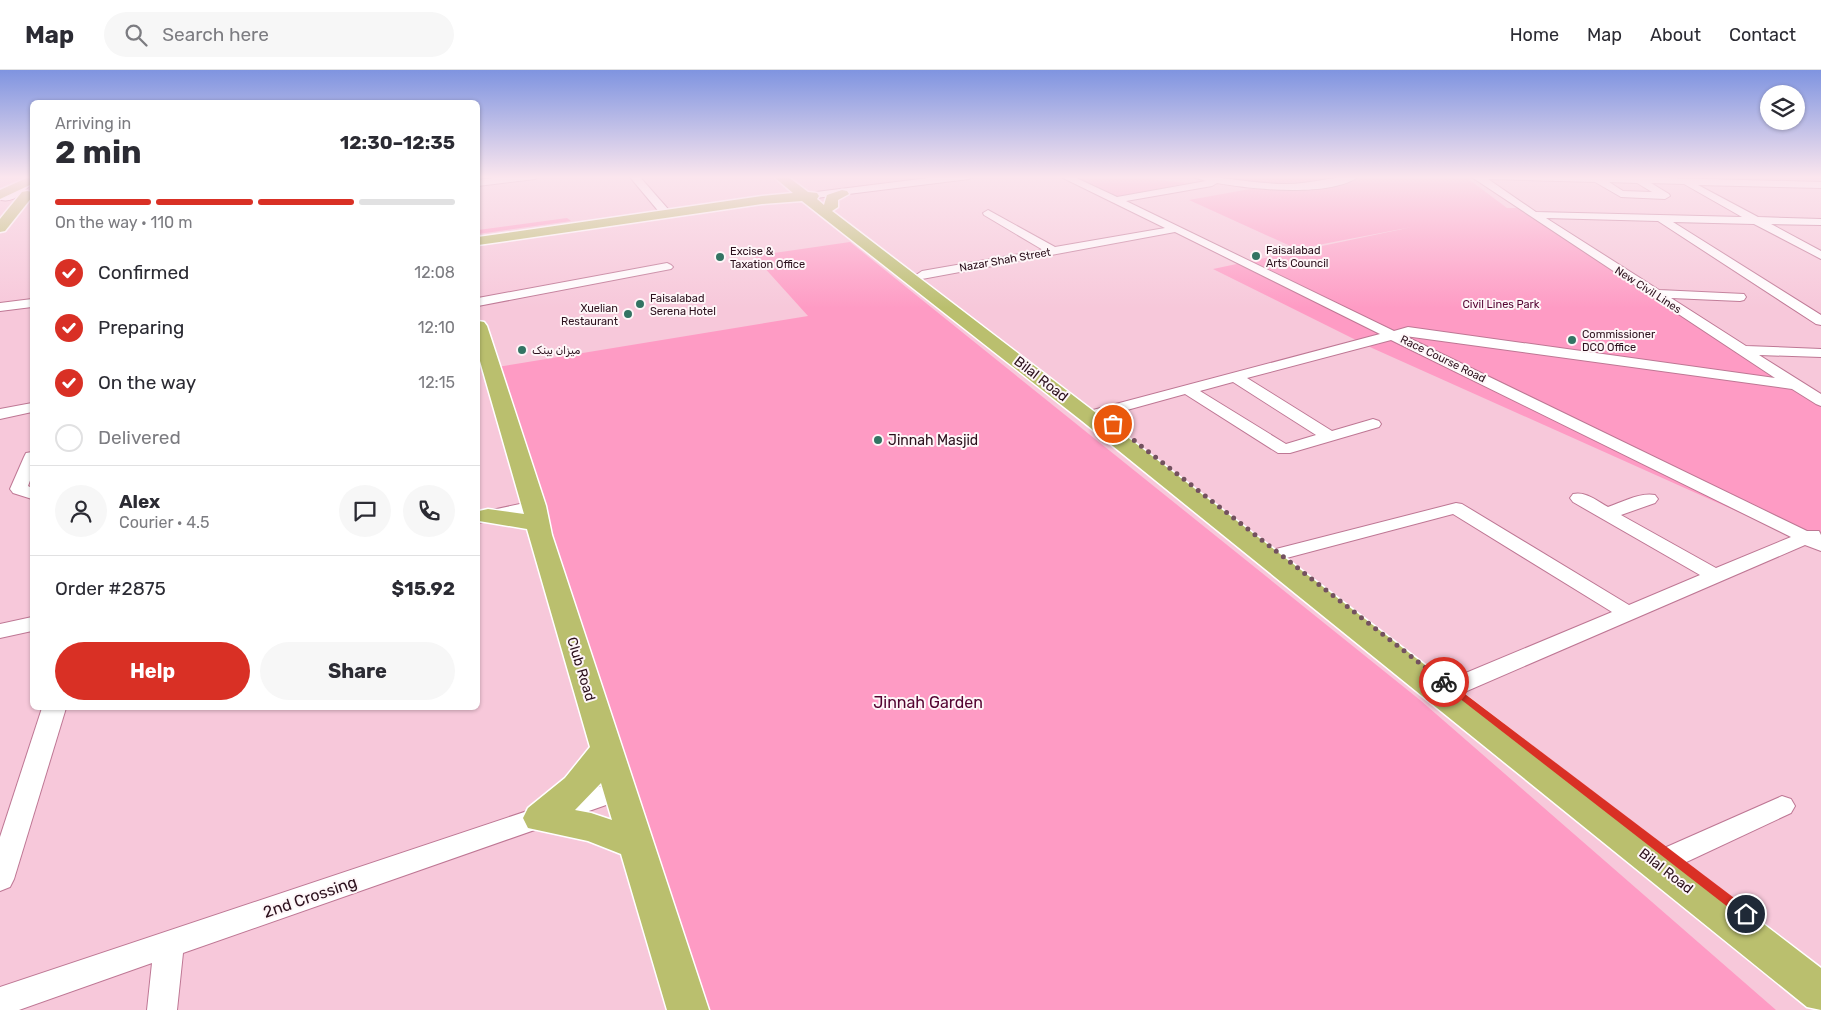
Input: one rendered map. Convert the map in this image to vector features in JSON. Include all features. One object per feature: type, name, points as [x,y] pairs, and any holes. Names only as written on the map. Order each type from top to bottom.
[{"type":"main road","points":[[480,237],[601,220]]},
{"type":"main road","points":[[480,241],[618,220]]},
{"type":"main road","name":"Bilal Road","points":[[838,220],[1821,993]]},
{"type":"main road","name":"Bilal Road","points":[[842,220],[922,275],[1452,688],[1821,971]]},
{"type":"main road","name":"Club Road","points":[[480,339],[688,1010]]},
{"type":"main road","points":[[483,517],[512,500],[532,505]]},
{"type":"main road","points":[[483,517],[515,519],[532,505]]},
{"type":"main road","points":[[540,818],[581,785],[606,749]]},
{"type":"main road","points":[[540,818],[591,827],[636,844]]},
{"type":"street","points":[[1000,220],[1054,251]]},
{"type":"street","name":"Race Course Road","points":[[1157,220],[1816,538]]},
{"type":"street","name":"New Civil Lines","points":[[1541,220],[1821,401]]},
{"type":"street","points":[[1663,220],[1821,320]]},
{"type":"street","points":[[1751,220],[1821,222]]},
{"type":"street","points":[[1758,220],[1821,256]]},
{"type":"street","name":"Nazar Shah Street","points":[[922,275],[1176,229]]},
{"type":"street","points":[[480,302],[667,267]]},
{"type":"street","points":[[1655,294],[1740,296]]},
{"type":"street","points":[[0,308],[30,303]]},
{"type":"street","points":[[1098,413],[1408,331],[1796,385]]},
{"type":"street","points":[[1742,350],[1821,353]]},
{"type":"street","points":[[1234,376],[1330,437]]},
{"type":"street","points":[[1187,389],[1284,450],[1373,424]]},
{"type":"street","points":[[0,414],[30,408]]},
{"type":"street","points":[[30,461],[19,486],[24,492],[30,494]]},
{"type":"street","points":[[1579,498],[1715,576]]},
{"type":"street","points":[[1608,513],[1649,500]]},
{"type":"street","points":[[1279,554],[1456,508],[1628,613]]},
{"type":"street","points":[[1452,688],[1715,576],[1816,538]]},
{"type":"street","points":[[0,631],[30,624]]},
{"type":"street","points":[[0,880],[53,710]]},
{"type":"street","name":"2nd Crossing","points":[[0,1002],[620,790]]},
{"type":"street","points":[[1671,857],[1782,806]]},
{"type":"street","points":[[162,1010],[169,945]]},
{"type":"green space","points":[[553,220],[571,221],[480,234],[480,230]]},
{"type":"green space","name":"Civil Lines Park","points":[[1233,220],[1542,220],[1821,399],[1821,549],[1372,348],[1213,269],[1412,227],[1297,249]]},
{"type":"green space","name":"Jinnah Garden","points":[[850,242],[1420,700],[1776,1010],[706,1010],[491,368],[808,316],[754,256]]},
{"type":"way so far","points":[[1113,424],[1444,682]]},
{"type":"place","name":"Faisalabad Arts Council","points":[[1256,256]]},
{"type":"place","name":"Excise & Taxation Office","points":[[720,257]]},
{"type":"place","name":"Faisalabad Serena Hotel","points":[[640,304]]},
{"type":"place","name":"Xuelian Restaurant","points":[[628,314]]},
{"type":"place","name":"Commissioner DCO Office","points":[[1572,340]]},
{"type":"place","name":"میزان بینک","points":[[522,350]]},
{"type":"place","name":"Jinnah Masjid","points":[[878,440]]},
{"type":"route","points":[[1444,682],[1746,914]]}]
